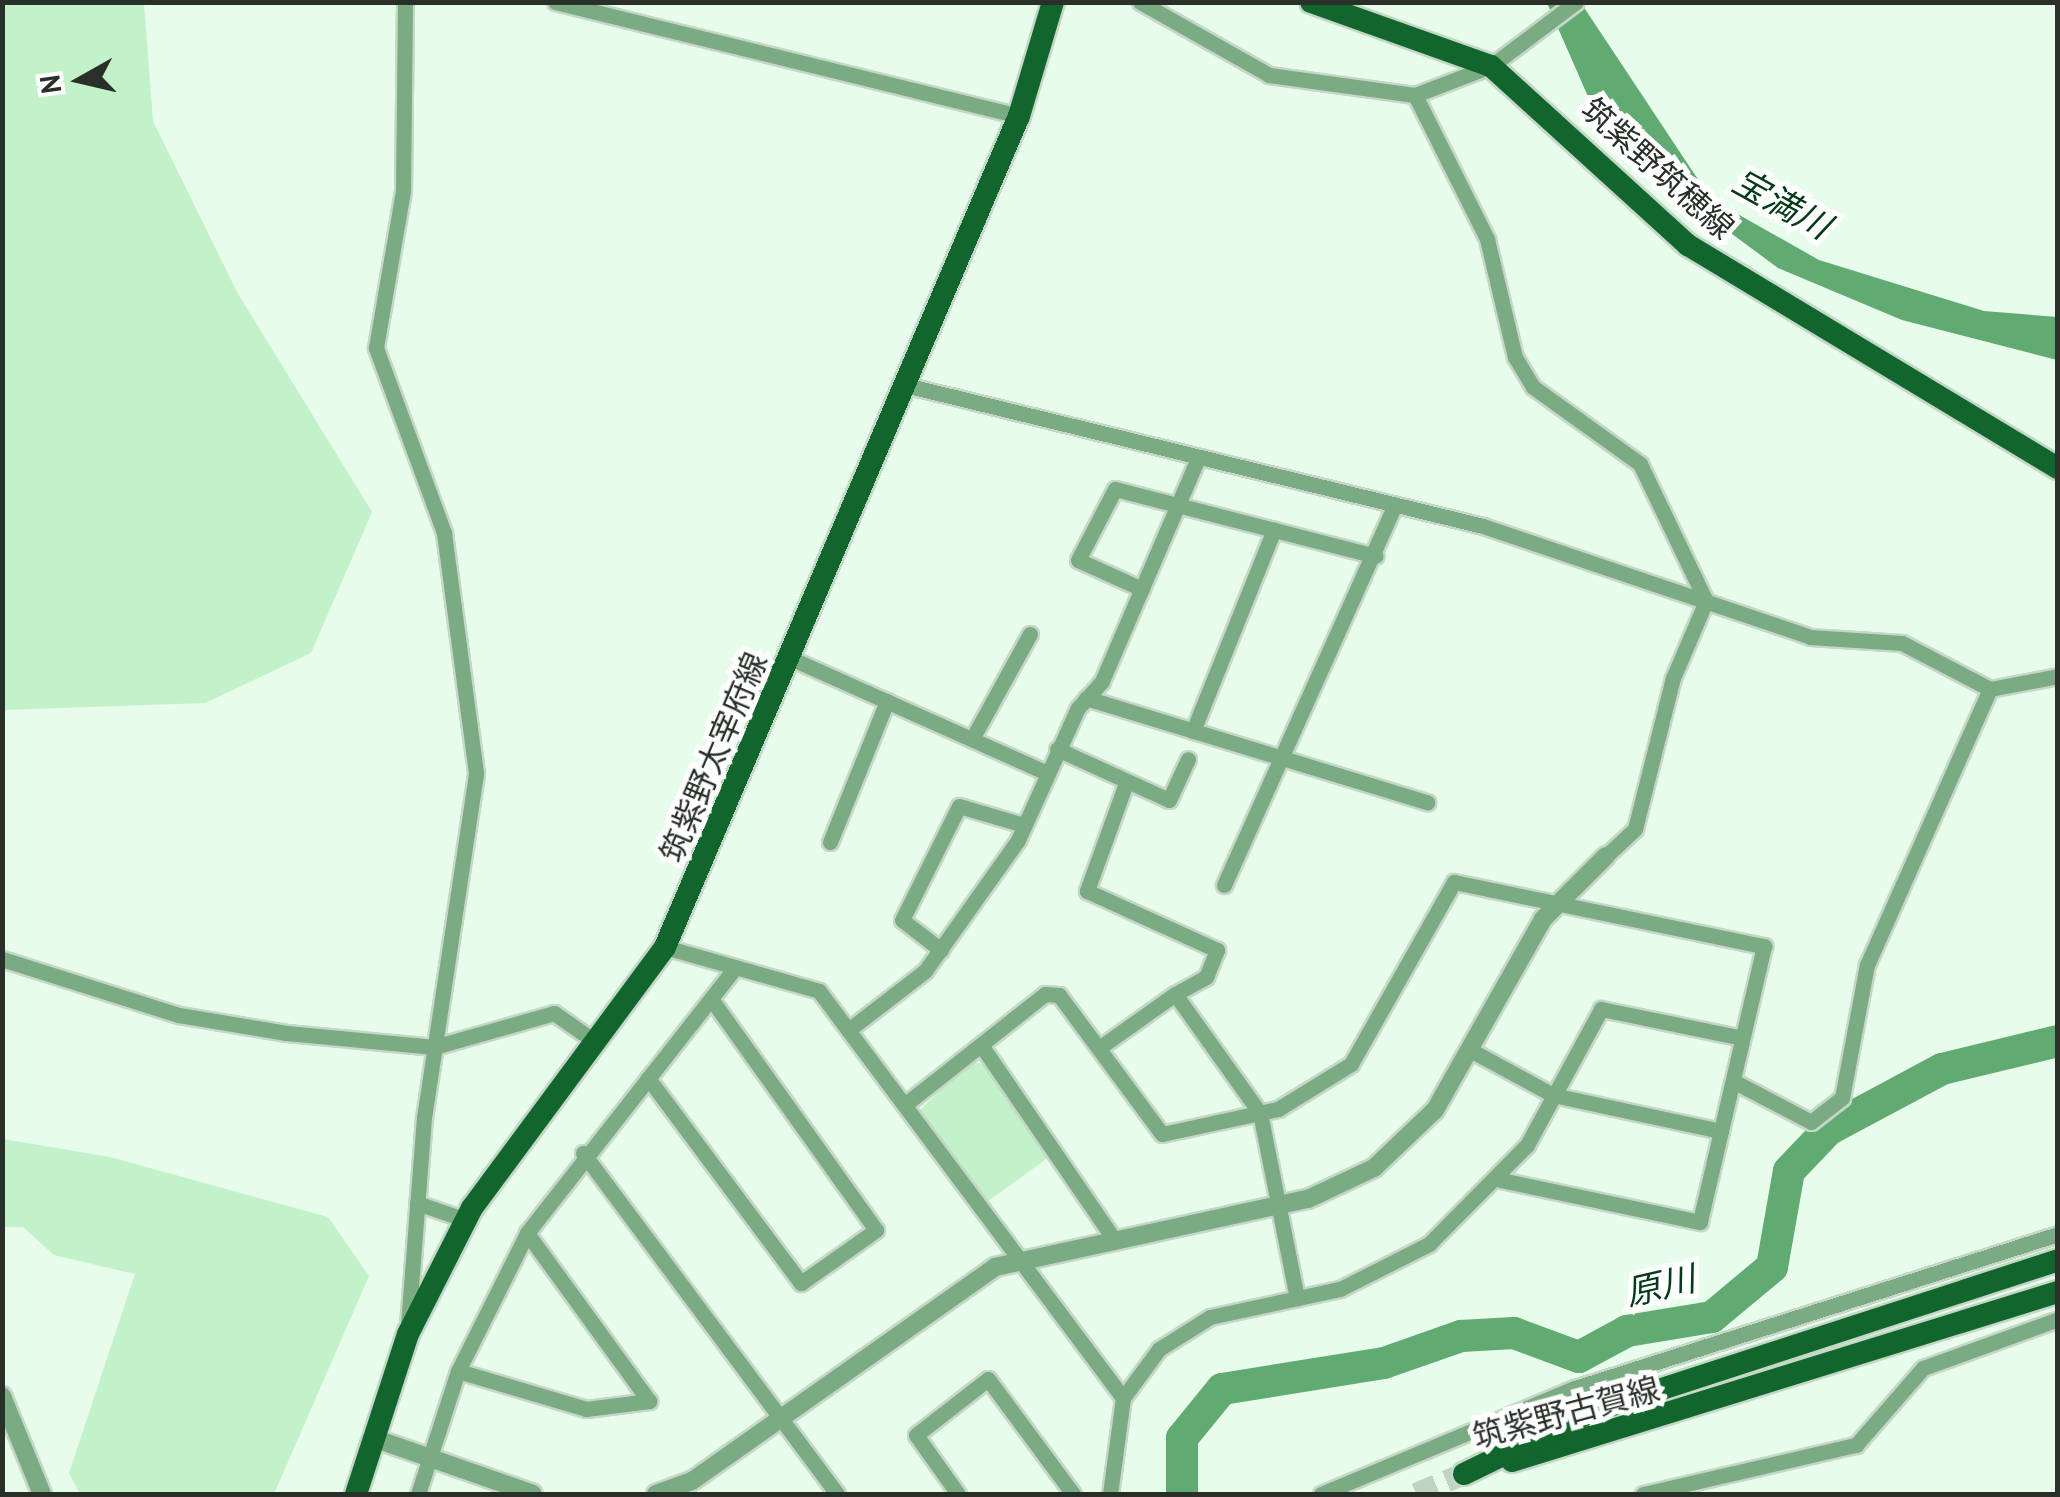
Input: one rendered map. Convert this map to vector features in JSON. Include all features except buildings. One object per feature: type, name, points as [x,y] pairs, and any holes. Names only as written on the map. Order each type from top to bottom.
[{"type":"main road","name":"筑紫野太宰府線","points":[[356,1494],[408,1334],[466,1220],[665,947],[1019,116],[1052,2]]},
{"type":"main road","name":"筑紫野筑穂線","points":[[1311,2],[1491,66],[1688,245],[2058,468]]},
{"type":"main road","name":"筑紫野古賀線","points":[[2058,1260],[1591,1412],[1464,1474],[2058,1292]]},
{"type":"street","points":[[405,2],[404,172],[376,348],[444,533],[476,774],[434,1046],[408,1334]]},
{"type":"street","points":[[556,2],[1019,116]]},
{"type":"street","points":[[1140,2],[1269,76],[1415,96],[1491,66],[1576,2]]},
{"type":"street","points":[[656,1494],[780,1417],[968,1280],[1022,1260],[1280,1204],[1374,1168],[1434,1110],[1472,1051],[1556,901],[1635,830],[1673,678],[1706,601],[1640,464],[1533,387],[1515,357],[1486,240],[1415,96]]},
{"type":"street","points":[[905,386],[1395,505],[1650,576],[1680,598],[1706,601],[1810,637],[1902,642],[1990,689],[2058,676]]},
{"type":"street","points":[[851,1028],[941,950],[1024,824],[1057,749],[1142,588],[1198,458]]},
{"type":"street","points":[[1142,588],[1078,560],[1115,490],[1376,556]]},
{"type":"street","points":[[1224,884],[1286,759],[1395,505]]},
{"type":"street","points":[[1193,731],[1274,530]]},
{"type":"street","points":[[972,739],[1030,634]]},
{"type":"street","points":[[790,658],[1046,772]]},
{"type":"street","points":[[1734,1081],[1811,1122],[1842,1098],[1867,964],[1990,689]]},
{"type":"street","points":[[1086,698],[1427,802]]},
{"type":"street","points":[[830,842],[886,701]]},
{"type":"street","points":[[1057,749],[1169,800],[1188,758]]},
{"type":"street","points":[[1099,1048],[1206,976],[1217,950],[1086,891],[1126,782]]},
{"type":"street","points":[[941,950],[902,920],[959,806],[1024,824]]},
{"type":"street","points":[[906,1102],[1045,994],[1059,995],[1162,1134],[1260,1113],[1318,1090],[1351,1064],[1454,882],[1764,946],[1700,1222],[1500,1180]]},
{"type":"street","points":[[665,947],[819,992],[851,1028],[1123,1398]]},
{"type":"street","points":[[2,959],[179,1015],[434,1046],[554,1013],[597,1043]]},
{"type":"street","points":[[418,1494],[458,1371],[527,1233],[584,1153],[735,968]]},
{"type":"street","points":[[1175,994],[1260,1113],[1296,1298]]},
{"type":"street","points":[[648,1078],[802,1283],[876,1230],[711,999]]},
{"type":"street","points":[[1110,1494],[1123,1398],[1187,1328],[1340,1289],[1429,1244],[1500,1180],[1554,1095],[1601,1009],[1742,1038]]},
{"type":"street","points":[[980,1045],[1114,1238]]},
{"type":"street","points":[[1472,1051],[1554,1095],[1721,1131]]},
{"type":"street","points":[[584,1153],[837,1494]]},
{"type":"street","points":[[417,1204],[466,1220]]},
{"type":"street","points":[[458,1371],[586,1409],[649,1401],[527,1233]]},
{"type":"street","points":[[1321,1494],[1575,1388],[2058,1234]]},
{"type":"street","points":[[1643,1494],[1856,1445],[1923,1368],[2058,1320]]},
{"type":"street","points":[[958,1494],[916,1436],[988,1378],[1073,1494]]},
{"type":"street","points":[[2,1396],[42,1494]]},
{"type":"street","points":[[376,1439],[533,1494]]},
{"type":"shaded area","points":[[2,3],[144,3],[153,121],[237,292],[372,512],[311,653],[205,703],[3,710]]},
{"type":"shaded area","points":[[1547,3],[1581,3],[1711,199],[1819,260],[1984,311],[2057,317],[2057,360],[1902,320],[1778,268],[1608,142]]},
{"type":"shaded area","points":[[970,1062],[983,1064],[1049,1157],[987,1202],[920,1110]]},
{"type":"shaded area","points":[[3,1139],[110,1157],[328,1217],[369,1276],[274,1494],[80,1494],[69,1473],[135,1274],[54,1255],[23,1227],[3,1227]]},
{"type":"waterway","name":"原川","points":[[1182,1494],[1182,1438],[1222,1389],[1384,1363],[1461,1336],[1514,1333],[1579,1357],[1627,1331],[1712,1317],[1772,1267],[1789,1171],[1828,1130],[1942,1069],[2058,1041]]},
{"type":"tunnel","points":[[1416,1494],[1464,1474]]},
{"type":"water label","name":"宝満川","points":[[1782,203]]}]
